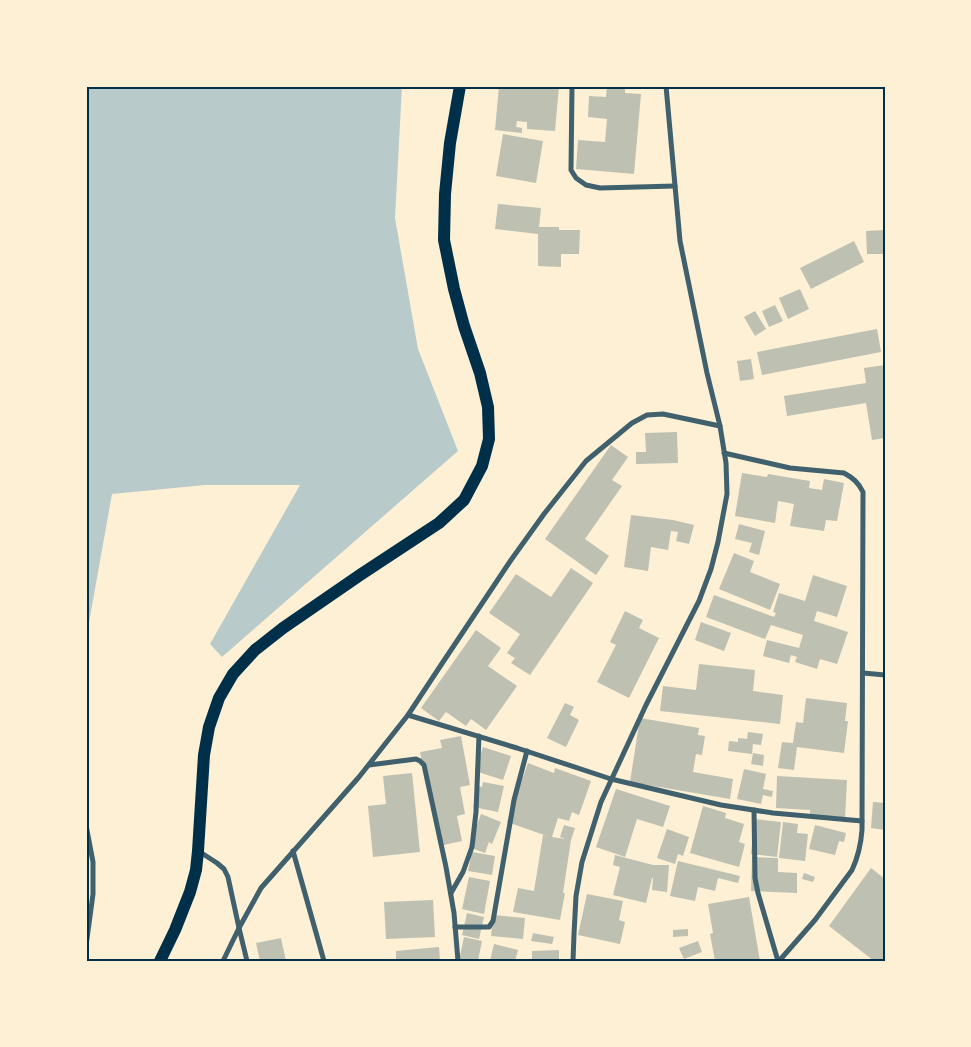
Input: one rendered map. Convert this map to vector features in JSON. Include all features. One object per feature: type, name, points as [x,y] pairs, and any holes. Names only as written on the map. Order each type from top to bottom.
[{"type":"main road","points":[[160,961],[175,930],[190,892],[196,870],[204,755],[209,727],[219,698],[233,674],[254,650],[283,628],[439,523],[464,500],[482,466],[489,439],[488,407],[480,373],[454,289],[444,240],[445,194],[450,143],[460,86]]},
{"type":"street","points":[[572,86],[571,170],[576,178],[586,185],[600,188],[675,186]]},
{"type":"street","points":[[573,961],[576,896],[582,862],[601,802],[646,705],[699,601],[711,569],[727,494],[720,426],[680,241],[666,86]]},
{"type":"street","points":[[223,961],[238,928],[261,888],[369,765],[408,715],[511,560],[586,461],[632,423],[647,415],[663,414],[720,426]]},
{"type":"street","points":[[724,453],[790,468],[844,473],[858,482],[863,492],[861,844],[852,870],[815,920],[778,961]]},
{"type":"street","points":[[863,673],[885,675]]},
{"type":"street","points":[[408,715],[612,779],[721,805],[773,813],[862,821]]},
{"type":"street","points":[[451,893],[463,872],[472,847],[476,812],[479,736]]},
{"type":"street","points":[[455,927],[484,928],[493,921],[514,800],[527,751]]},
{"type":"street","points":[[369,765],[416,759],[424,765],[451,893],[458,961]]},
{"type":"street","points":[[754,810],[755,878],[778,961]]},
{"type":"street","points":[[86,825],[93,862],[93,894],[86,946]]},
{"type":"street","points":[[198,851],[224,869],[228,877],[247,961]]},
{"type":"street","points":[[293,851],[324,961]]},
{"type":"shaded area","points":[[86,86],[402,86],[395,218],[418,349],[458,451],[222,657],[210,644],[300,485],[205,485],[112,494],[88,628],[86,627]]},
{"type":"building","points":[[499,86],[559,86],[555,131],[527,129],[527,122],[517,121],[516,127],[522,128],[522,133],[495,130]]},
{"type":"building","points":[[607,86],[625,86],[625,93],[641,94],[634,174],[576,169],[578,140],[605,142],[607,119],[588,117],[589,96],[606,97]]},
{"type":"building","points":[[503,134],[543,141],[536,183],[496,176]]},
{"type":"building","points":[[498,204],[541,208],[539,227],[559,227],[559,230],[580,230],[579,254],[561,254],[561,267],[538,266],[538,234],[495,229]]},
{"type":"building","points":[[885,230],[885,254],[867,254],[866,231]]},
{"type":"building","points":[[854,241],[864,262],[811,289],[800,268]]},
{"type":"building","points":[[800,289],[809,309],[788,319],[779,298]]},
{"type":"building","points":[[775,305],[783,321],[769,327],[762,311]]},
{"type":"building","points":[[755,311],[766,329],[755,336],[744,317]]},
{"type":"building","points":[[877,329],[881,352],[762,375],[757,352]]},
{"type":"building","points":[[751,359],[754,379],[740,381],[737,361]]},
{"type":"building","points":[[885,365],[885,438],[872,440],[866,403],[787,416],[784,396],[866,383],[864,368]]},
{"type":"building","points":[[677,432],[678,463],[636,464],[636,452],[646,452],[645,433]]},
{"type":"building","points":[[611,445],[628,457],[612,480],[622,486],[585,539],[609,556],[596,575],[545,539]]},
{"type":"building","points":[[742,473],[767,477],[768,474],[810,481],[809,488],[822,490],[824,479],[844,483],[837,521],[826,520],[824,531],[790,526],[794,504],[778,501],[775,523],[735,516]]},
{"type":"building","points":[[631,515],[673,520],[694,525],[689,544],[676,541],[678,532],[671,531],[668,550],[651,547],[648,571],[624,567]]},
{"type":"building","points":[[739,524],[765,531],[759,555],[749,552],[752,543],[735,539]]},
{"type":"building","points":[[734,553],[754,561],[750,572],[780,584],[770,610],[719,589]]},
{"type":"building","points":[[571,568],[593,583],[530,675],[511,663],[515,658],[507,653],[520,634],[489,613],[516,574],[551,597]]},
{"type":"building","points":[[813,575],[847,586],[837,617],[817,611],[814,621],[848,632],[837,664],[820,659],[817,669],[795,662],[797,657],[791,655],[789,663],[763,656],[767,640],[799,648],[803,635],[771,625],[765,639],[706,617],[714,595],[774,617],[776,613],[773,612],[779,593],[805,601]]},
{"type":"building","points":[[625,611],[643,620],[639,628],[659,638],[629,698],[597,682],[616,645],[610,642]]},
{"type":"building","points":[[701,622],[731,633],[724,651],[695,640]]},
{"type":"building","points":[[476,630],[501,648],[488,666],[517,686],[486,730],[471,719],[466,726],[446,712],[439,721],[421,708]]},
{"type":"building","points":[[699,664],[755,670],[753,691],[783,695],[780,724],[660,711],[663,686],[696,690]]},
{"type":"building","points":[[806,698],[847,703],[845,721],[848,721],[844,753],[797,747],[794,770],[778,768],[782,742],[793,743],[796,722],[803,723]]},
{"type":"building","points":[[565,703],[574,707],[570,715],[579,720],[566,747],[547,738]]},
{"type":"building","points":[[640,718],[699,728],[698,735],[705,736],[702,755],[696,754],[693,772],[733,779],[730,799],[630,782]]},
{"type":"building","points":[[748,732],[763,734],[761,745],[753,744],[752,754],[728,751],[729,741],[738,742],[738,738],[747,739]]},
{"type":"building","points":[[461,736],[470,785],[460,787],[465,814],[457,816],[462,841],[439,846],[420,752],[442,748],[440,740]]},
{"type":"building","points":[[483,747],[511,756],[503,780],[475,771]]},
{"type":"building","points":[[753,753],[764,755],[763,766],[751,764]]},
{"type":"building","points":[[528,763],[554,773],[555,768],[591,781],[579,815],[572,812],[569,821],[558,818],[552,837],[565,839],[560,837],[564,825],[575,828],[571,840],[560,920],[513,912],[518,888],[534,891],[543,835],[547,836],[507,822]]},
{"type":"building","points":[[744,769],[766,774],[763,789],[773,791],[772,797],[763,795],[761,804],[737,799]]},
{"type":"building","points":[[412,773],[420,852],[373,857],[368,806],[386,804],[383,776]]},
{"type":"building","points":[[777,776],[847,780],[845,819],[810,817],[810,810],[776,808]]},
{"type":"building","points":[[483,782],[504,786],[498,812],[473,807],[478,786],[482,787]]},
{"type":"building","points":[[616,789],[670,806],[663,827],[637,819],[625,857],[596,847]]},
{"type":"building","points":[[873,802],[885,803],[885,830],[871,828]]},
{"type":"building","points":[[703,806],[726,813],[725,818],[744,824],[739,842],[745,844],[739,867],[690,853]]},
{"type":"building","points":[[481,814],[501,822],[492,844],[489,842],[485,853],[469,847]]},
{"type":"building","points":[[754,819],[781,822],[777,857],[751,854]]},
{"type":"building","points":[[783,822],[798,824],[797,833],[808,834],[805,861],[779,858]]},
{"type":"building","points":[[815,825],[846,833],[844,842],[839,841],[835,855],[809,849]]},
{"type":"building","points":[[667,829],[689,837],[683,856],[678,854],[675,864],[657,858]]},
{"type":"building","points":[[472,852],[495,856],[492,875],[468,871]]},
{"type":"building","points":[[615,855],[653,865],[669,865],[667,892],[652,890],[652,878],[646,903],[613,895],[620,867],[613,865]]},
{"type":"building","points":[[752,857],[778,858],[778,872],[797,873],[797,893],[751,891]]},
{"type":"building","points":[[678,861],[740,876],[738,883],[718,878],[715,891],[698,887],[695,901],[670,896]]},
{"type":"building","points":[[871,868],[885,879],[885,961],[874,961],[829,926]]},
{"type":"building","points":[[804,873],[815,877],[813,882],[802,879]]},
{"type":"building","points":[[469,877],[490,881],[484,914],[462,909]]},
{"type":"building","points":[[587,894],[623,901],[619,920],[625,922],[620,944],[578,935]]},
{"type":"building","points":[[749,897],[760,961],[715,961],[710,934],[713,933],[708,904]]},
{"type":"building","points":[[433,900],[435,937],[386,939],[384,902]]},
{"type":"building","points":[[467,913],[484,917],[479,939],[462,935]]},
{"type":"building","points":[[493,915],[525,918],[523,939],[491,936]]},
{"type":"building","points":[[688,929],[688,936],[673,937],[673,930]]},
{"type":"building","points":[[533,933],[554,937],[552,944],[531,941]]},
{"type":"building","points":[[464,937],[482,941],[478,961],[459,961]]},
{"type":"building","points":[[281,938],[286,961],[260,961],[256,943]]},
{"type":"building","points":[[698,941],[702,952],[684,959],[679,948]]},
{"type":"building","points":[[494,944],[518,950],[515,961],[490,961]]},
{"type":"building","points":[[439,947],[440,961],[396,961],[396,951]]},
{"type":"building","points":[[559,950],[559,961],[532,961],[532,951]]}]
